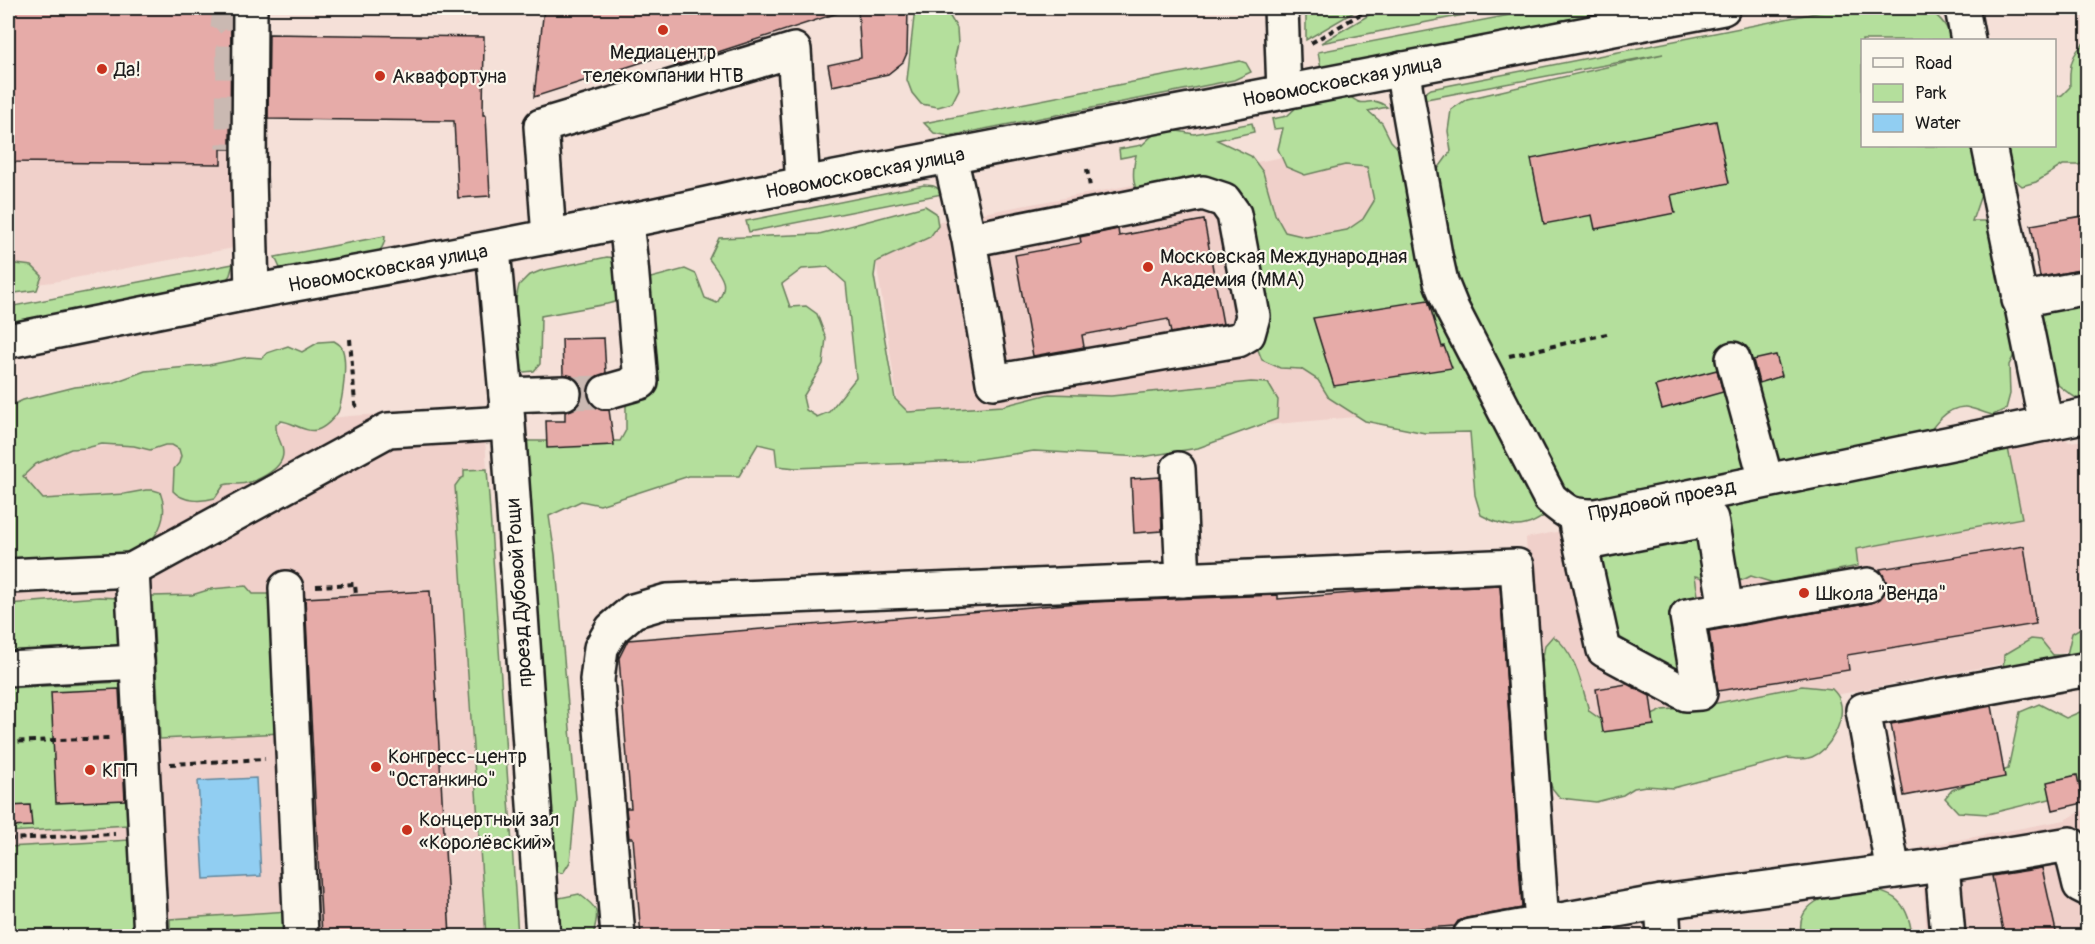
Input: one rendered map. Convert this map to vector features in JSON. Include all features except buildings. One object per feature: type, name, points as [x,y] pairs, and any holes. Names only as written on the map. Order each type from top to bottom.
[{"type":"street","points":[[250,8],[240,162],[252,292]]},
{"type":"street","points":[[1281,8],[1284,92]]},
{"type":"street","name":"Новомосковская улица","points":[[8,341],[252,292],[626,223],[751,194],[803,186],[1723,8]]},
{"type":"street","points":[[1962,8],[1968,39]]},
{"type":"street","points":[[549,237],[541,126],[794,50],[803,186]]},
{"type":"street","name":"Прудовой проезд","points":[[1402,69],[1441,282],[1452,309],[1550,498],[1563,509],[1578,530],[1596,516],[2088,415]]},
{"type":"street","points":[[1989,147],[2046,424]]},
{"type":"street","points":[[950,157],[969,240],[993,382],[1238,340],[1248,334],[1253,316],[1234,214],[1224,200],[1203,193],[969,240]]},
{"type":"street","points":[[606,392],[641,382],[626,223]]},
{"type":"street","name":"проезд Дубовой Рощи","points":[[493,249],[543,936]]},
{"type":"street","points":[[2019,300],[2088,287]]},
{"type":"street","points":[[1733,359],[1766,480]]},
{"type":"street","points":[[8,576],[132,570],[388,430],[506,409],[564,393]]},
{"type":"street","points":[[1178,469],[1183,580]]},
{"type":"street","points":[[1726,609],[1711,519],[1578,530],[1604,650],[1686,694],[1700,693],[1686,616],[1868,585]]},
{"type":"street","points":[[618,936],[597,680],[601,648],[612,629],[633,611],[667,601],[1517,566],[1542,924]]},
{"type":"street","points":[[132,570],[151,936]]},
{"type":"street","points":[[286,588],[301,936]]},
{"type":"street","points":[[8,669],[137,662]]},
{"type":"street","points":[[1893,871],[1863,711],[2088,669]]},
{"type":"street","points":[[1470,936],[1662,902],[1942,865],[2070,844],[2080,885],[2088,889]]},
{"type":"street","points":[[1942,865],[1948,936]]},
{"type":"street","points":[[1662,902],[1664,936]]},
{"type":"path","points":[[1302,48],[1371,8]]},
{"type":"path","points":[[1479,362],[1611,333]]},
{"type":"path","points":[[351,339],[355,404],[374,438]]},
{"type":"path","points":[[286,588],[355,584],[356,595]]},
{"type":"path","points":[[8,742],[114,738]]},
{"type":"path","points":[[143,765],[293,758]]},
{"type":"path","points":[[8,839],[146,832]]},
{"type":"shaded area","points":[[8,8],[264,8],[265,242],[53,282],[8,287]]},
{"type":"shaded area","name":"Московская Международная Академия (ММА)","points":[[1379,139],[1466,407],[906,457],[872,234]]},
{"type":"shaded area","points":[[483,408],[487,469],[464,470],[496,936],[8,936],[8,458],[349,416]]},
{"type":"shaded area","name":"Школа \"Венда\"","points":[[2058,431],[2069,442],[2087,440],[2087,689],[2084,648],[1539,751],[1526,538]]},
{"type":"shaded area","points":[[2087,808],[2087,936],[1927,936],[1920,847],[2065,820]]},
{"type":"green space","points":[[915,8],[950,8],[949,15],[957,28],[958,44],[955,57],[959,89],[952,103],[938,107],[921,104],[912,93],[907,80]]},
{"type":"green space","points":[[1306,8],[1361,8],[1306,40]]},
{"type":"green space","points":[[1381,8],[1499,8],[1321,43]]},
{"type":"green space","points":[[1546,8],[1623,8],[1321,69],[1318,52]]},
{"type":"green space","points":[[1841,8],[1921,8],[1932,13],[1941,20],[1953,39],[1861,39],[1861,147],[1986,147],[1985,183],[1972,221],[1987,221],[1999,228],[2016,351],[2009,365],[2010,394],[2006,409],[1993,415],[1966,407],[1950,411],[1938,421],[1920,445],[2007,443],[2022,518],[1856,549],[1858,566],[1774,583],[1751,576],[1730,582],[1695,576],[1699,602],[1674,606],[1686,675],[1612,633],[1587,501],[1567,498],[1546,515],[1527,524],[1517,526],[1495,522],[1481,515],[1475,495],[1470,432],[1425,433],[1365,421],[1329,398],[1318,380],[1301,369],[1280,368],[1262,360],[1255,342],[1224,206],[1144,206],[1134,181],[1136,155],[1120,158],[1119,149],[1142,145],[1153,135],[1172,130],[1194,134],[1252,123],[1254,132],[1217,140],[1251,156],[1263,172],[1275,214],[1285,232],[1306,237],[1347,230],[1363,219],[1374,201],[1367,167],[1345,165],[1305,175],[1286,167],[1278,149],[1283,128],[1274,129],[1272,119],[1287,116],[1300,104],[1337,88],[1359,102],[1374,101],[1387,107],[1368,111],[1382,123],[1391,141],[1418,169],[1438,169],[1451,151],[1448,131],[1451,110],[1467,99],[1663,54],[1421,100],[1422,95],[1431,89]]},
{"type":"green space","points":[[2087,40],[2087,162],[2078,165],[2063,165],[2036,182],[2022,186],[2010,176],[2004,147],[2056,147],[2056,97],[2062,95],[2070,87],[2072,61],[2077,50]]},
{"type":"green space","points":[[1240,61],[1246,63],[1251,72],[1234,80],[949,136],[934,133],[924,123]]},
{"type":"green space","points":[[924,185],[934,186],[942,194],[749,232],[746,221]]},
{"type":"green space","points":[[925,206],[936,213],[938,226],[930,237],[876,262],[874,276],[895,399],[908,412],[1003,406],[1049,394],[1111,396],[1251,382],[1268,383],[1278,400],[1277,419],[1198,448],[1142,457],[1034,451],[965,461],[796,468],[777,466],[775,448],[758,444],[739,476],[689,476],[600,505],[581,501],[549,516],[555,555],[576,798],[570,862],[563,873],[550,871],[511,441],[620,441],[626,430],[626,404],[642,385],[658,382],[639,281],[685,269],[696,274],[705,298],[717,303],[724,285],[709,259],[719,238],[819,234]],"holes":[[[828,267],[846,283],[856,378],[829,412],[817,417],[806,410],[803,397],[823,364],[826,338],[817,314],[806,306],[790,307],[782,284],[802,269]]]},
{"type":"green space","points":[[385,236],[382,247],[374,256],[287,272],[280,268],[275,257]]},
{"type":"green space","points":[[607,257],[615,258],[619,298],[607,304],[541,316],[540,364],[534,371],[524,372],[519,368],[514,308],[519,285],[528,276],[540,271]]},
{"type":"green space","points":[[8,263],[32,266],[42,276],[37,290],[8,294]]},
{"type":"green space","points":[[233,264],[224,284],[8,326],[8,307]]},
{"type":"green space","points":[[2087,277],[2087,402],[2076,398],[2062,388],[2043,368],[2034,301]]},
{"type":"green space","points":[[334,341],[342,348],[345,365],[343,391],[338,412],[329,423],[317,430],[308,430],[281,421],[276,425],[282,446],[282,459],[266,475],[244,483],[224,485],[215,498],[192,500],[177,495],[173,491],[174,469],[181,456],[179,449],[172,445],[150,450],[134,446],[102,444],[71,449],[36,464],[23,476],[43,499],[153,490],[160,492],[163,502],[164,511],[159,529],[148,544],[133,557],[8,567],[8,407],[23,400],[75,387],[112,383],[145,371],[209,365],[248,357],[262,358],[267,353],[288,346],[302,352],[319,342]]},
{"type":"green space","points":[[487,469],[518,936],[486,936],[455,486],[464,477],[464,470]]},
{"type":"green space","points":[[246,586],[253,594],[273,594],[281,733],[160,739],[152,596],[192,595],[211,589]]},
{"type":"green space","points":[[99,597],[117,598],[119,645],[8,652],[8,604]]},
{"type":"green space","points":[[2087,624],[2087,684],[2003,674],[2004,655],[2031,639],[2041,640],[2053,655],[2067,655],[2072,633]]},
{"type":"green space","points":[[1553,636],[1573,660],[1589,711],[1613,728],[1641,727],[1652,715],[1663,710],[1703,706],[1802,686],[1834,691],[1841,708],[1839,725],[1825,748],[1809,758],[1788,758],[1673,788],[1646,786],[1634,788],[1623,795],[1596,802],[1560,798],[1552,788],[1544,763],[1541,670],[1545,645]]},
{"type":"green space","points":[[121,682],[129,825],[8,832],[8,688]]},
{"type":"green space","points":[[2039,704],[2066,718],[2087,709],[2087,782],[2066,795],[1988,814],[1958,812],[1945,798],[1952,790],[2008,769],[2020,712]]},
{"type":"green space","points":[[130,840],[135,936],[8,936],[8,847]]},
{"type":"green space","points":[[1853,888],[1877,891],[1894,898],[1906,912],[1912,936],[1802,936],[1801,925],[1808,908],[1824,897]]},
{"type":"green space","points":[[579,894],[591,904],[596,912],[593,936],[555,936],[554,899]]},
{"type":"green space","points":[[289,911],[290,936],[170,936],[170,919]]},
{"type":"water","points":[[256,778],[261,876],[204,879],[198,781]]},
{"type":"tunnel","points":[[212,11],[224,12],[233,23],[232,149]]},
{"type":"tunnel","points":[[564,393],[606,392]]},
{"type":"place","name":"Медиацентр телекомпании НТВ","points":[[663,30]]},
{"type":"place","name":"Да!","points":[[102,69]]},
{"type":"place","name":"Аквафортуна","points":[[380,76]]},
{"type":"place","name":"Московская Международная Академия (ММА)","points":[[1148,267]]},
{"type":"place","name":"Школа \"Венда\"","points":[[1804,593]]},
{"type":"place","name":"Конгресс-центр \"Останкино\"","points":[[376,767]]},
{"type":"place","name":"КПП","points":[[90,770]]},
{"type":"place","name":"Концертный зал «Королёвский»","points":[[407,830]]}]
